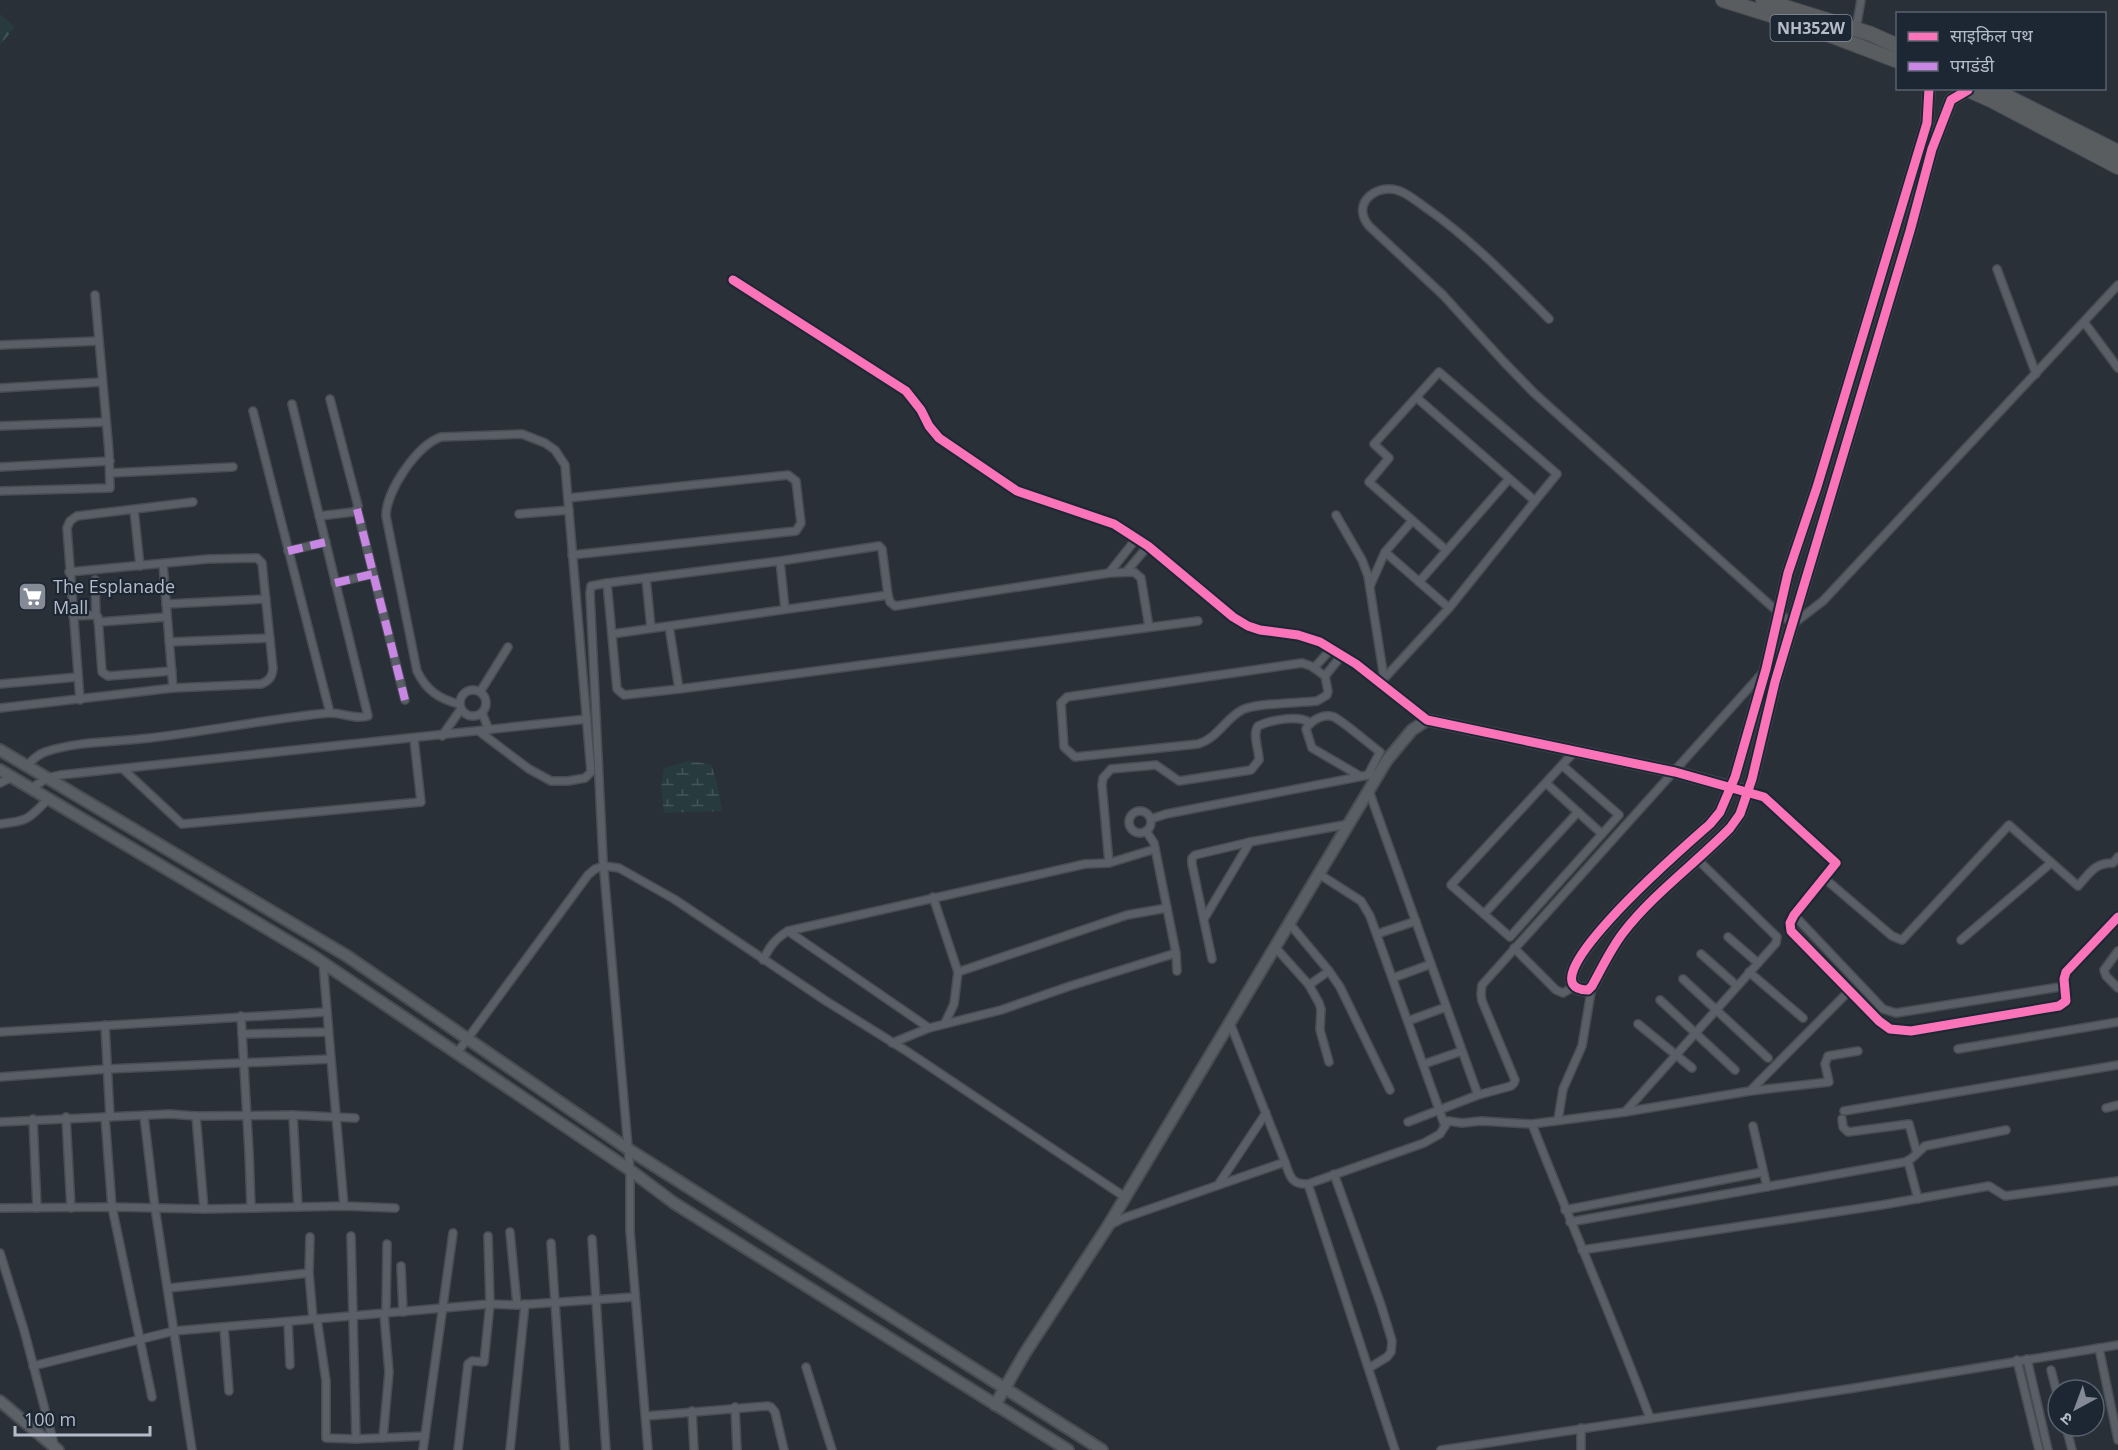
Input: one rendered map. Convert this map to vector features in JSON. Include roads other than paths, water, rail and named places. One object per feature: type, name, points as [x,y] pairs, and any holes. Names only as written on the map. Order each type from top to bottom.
[{"type":"highway","name":"NH352W","points":[[1723,0],[1809,27],[1896,60]]},
{"type":"highway","name":"NH352W","points":[[1763,0],[1856,29],[1896,45]]},
{"type":"highway","points":[[1968,90],[2118,166]]},
{"type":"highway","points":[[1994,90],[2118,152]]},
{"type":"main road","points":[[0,1401],[56,1449]]},
{"type":"street","points":[[1856,29],[1861,0]]},
{"type":"street","points":[[1592,986],[1588,990],[1581,990],[1575,986],[1572,978],[1573,970],[1582,954],[1632,894],[1710,824],[1719,812],[1735,777],[1766,669],[1788,573],[1893,238],[1927,119],[1929,90]]},
{"type":"street","points":[[1558,1120],[1563,1089],[1582,1046],[1592,986],[1608,953],[1642,911],[1698,860],[1730,828],[1740,814],[1748,792],[1780,664],[1942,120],[1951,100],[1965,90]]},
{"type":"street","points":[[1927,119],[1931,115],[1942,120]]},
{"type":"street","points":[[1549,319],[1465,238],[1403,192],[1392,188],[1381,190],[1367,198],[1361,210],[1363,219],[1443,296],[1534,393],[1793,624]]},
{"type":"street","points":[[1997,269],[2036,374]]},
{"type":"street","points":[[733,280],[906,391],[939,438],[1017,491],[1114,524],[1148,546],[1226,612],[1248,626],[1311,638],[1382,680],[1427,720],[1675,771],[1764,797],[1836,863],[1794,915],[1790,923],[1791,931],[1879,1021],[1890,1029],[1911,1031],[2059,1006],[2066,1000],[2064,979],[2066,972],[2118,917]]},
{"type":"street","points":[[1793,624],[1823,601],[2118,285]]},
{"type":"street","points":[[0,492],[110,488],[110,461],[95,295]]},
{"type":"street","points":[[2084,322],[2118,368]]},
{"type":"street","points":[[0,345],[98,341]]},
{"type":"street","points":[[1382,680],[1449,608],[1557,474],[1439,372],[1374,444],[1389,458],[1369,482],[1446,550]]},
{"type":"street","points":[[0,388],[102,382]]},
{"type":"street","points":[[1417,398],[1535,501]]},
{"type":"street","points":[[330,399],[405,700]]},
{"type":"street","points":[[27,766],[42,753],[61,748],[330,713],[342,713],[359,719],[368,716],[292,404]]},
{"type":"street","points":[[253,411],[330,713]]},
{"type":"street","points":[[0,426],[106,422]]},
{"type":"street","points":[[480,732],[551,781],[585,778],[591,772],[566,465],[555,450],[546,443],[522,434],[441,437],[434,440],[414,458],[388,498],[386,516],[417,671],[426,686],[441,698],[460,706],[470,716],[482,713]]},
{"type":"street","points":[[0,467],[110,461]]},
{"type":"street","points":[[110,473],[232,467]]},
{"type":"street","points":[[568,498],[788,475],[796,480],[801,523],[796,531],[572,555]]},
{"type":"street","points":[[1419,582],[1509,479]]},
{"type":"street","points":[[80,700],[69,572],[67,528],[70,521],[77,516],[193,502]]},
{"type":"street","points":[[319,516],[353,512],[357,509]]},
{"type":"street","points":[[134,510],[140,566]]},
{"type":"street","points":[[519,514],[569,510]]},
{"type":"street","points":[[1336,515],[1364,566],[1370,586],[1382,680]]},
{"type":"street","points":[[1370,586],[1385,552],[1412,521]]},
{"type":"street","points":[[1109,573],[1136,538]]},
{"type":"street","points":[[288,551],[326,542]]},
{"type":"street","points":[[1126,572],[1148,546]]},
{"type":"street","points":[[648,1450],[630,1231],[630,1170],[604,866],[591,586],[881,547],[888,595],[890,602],[895,606],[1109,573],[1134,572],[1141,578],[1149,627]]},
{"type":"street","points":[[1385,552],[1449,608]]},
{"type":"street","points":[[0,708],[173,688],[261,684],[272,676],[262,563],[257,558],[236,557],[69,572]]},
{"type":"street","points":[[780,561],[784,609]]},
{"type":"street","points":[[163,564],[173,688]]},
{"type":"street","points":[[335,583],[373,574]]},
{"type":"street","points":[[646,578],[651,628]]},
{"type":"street","points":[[95,580],[102,672],[108,676],[172,671]]},
{"type":"street","points":[[607,583],[619,692],[624,695],[1198,621]]},
{"type":"street","points":[[612,633],[888,595]]},
{"type":"street","points":[[166,604],[266,599]]},
{"type":"street","points":[[73,616],[97,619],[167,617]]},
{"type":"street","points":[[669,626],[679,689]]},
{"type":"street","points":[[169,642],[270,639]]},
{"type":"street","points":[[480,692],[508,647]]},
{"type":"street","points":[[1314,668],[1331,649]]},
{"type":"street","points":[[1325,676],[1342,655]]},
{"type":"street","points":[[1302,663],[1314,668],[1325,676],[1327,695],[1317,701],[1248,707],[1235,715],[1214,736],[1198,744],[1075,757],[1064,747],[1061,703],[1067,697],[1293,664],[1302,663]]},
{"type":"street","points":[[1408,1122],[1440,1108],[1511,1086],[1514,1083],[1515,1080],[1481,994],[1482,985],[1766,669],[1780,664]]},
{"type":"street","points":[[0,684],[78,677]]},
{"type":"street","points":[[442,736],[460,706],[462,696],[468,690],[480,692],[486,702],[482,713],[489,730]]},
{"type":"street","points":[[1369,775],[1312,748],[1306,729],[1309,722],[1319,717],[1333,717],[1380,752],[1369,775],[1369,791],[1478,1095]]},
{"type":"street","points":[[32,788],[47,778],[587,719]]},
{"type":"street","points":[[1109,863],[1102,785],[1103,778],[1111,769],[1156,765],[1179,782],[1239,773],[1251,770],[1259,760],[1256,735],[1258,726],[1293,719],[1303,719],[1309,722]]},
{"type":"street","points":[[1150,819],[1369,775],[1412,730],[1427,720]]},
{"type":"street","points":[[123,769],[182,824],[421,802],[414,739]]},
{"type":"street","points":[[0,750],[347,956],[628,1149],[1102,1450]]},
{"type":"street","points":[[1563,766],[1619,815],[1510,937],[1451,885],[1576,750]]},
{"type":"street","points":[[0,770],[323,962],[630,1170],[674,1203],[1068,1450]]},
{"type":"street","points":[[0,783],[12,777]]},
{"type":"street","points":[[1546,783],[1602,834]]},
{"type":"street","points":[[995,1405],[1025,1353],[1108,1226],[1369,791]]},
{"type":"street","points":[[0,824],[20,822],[30,818],[48,799]]},
{"type":"street","points":[[1140,811],[1147,813],[1150,819],[1150,826],[1146,831],[1140,833],[1133,831],[1129,825],[1129,818],[1140,811]]},
{"type":"street","points":[[1484,914],[1578,812]]},
{"type":"street","points":[[1212,959],[1192,858],[1201,853],[1250,842],[1349,824]]},
{"type":"street","points":[[1824,878],[1892,936],[1902,940],[2009,825],[2078,886],[2096,866],[2113,862],[2118,857]]},
{"type":"street","points":[[1146,831],[1155,849],[1178,971]]},
{"type":"street","points":[[1204,918],[1250,842]]},
{"type":"street","points":[[763,960],[776,938],[788,931],[1085,864],[1109,863],[1155,849]]},
{"type":"street","points":[[1625,1112],[1715,1009],[1776,944],[1776,937],[1698,860]]},
{"type":"street","points":[[1961,940],[2051,863]]},
{"type":"street","points":[[458,1053],[588,875],[604,866],[619,868],[674,899],[763,960],[1125,1197]]},
{"type":"street","points":[[1319,874],[1361,901],[1370,916],[1445,1126]]},
{"type":"street","points":[[933,897],[958,972],[954,1004],[945,1023]]},
{"type":"street","points":[[958,972],[1127,915],[1167,908]]},
{"type":"street","points":[[1794,915],[1883,1009],[1896,1012],[2066,986]]},
{"type":"street","points":[[1377,934],[1416,921]]},
{"type":"street","points":[[1289,923],[1329,971],[1345,996],[1390,1090]]},
{"type":"street","points":[[788,931],[929,1028]]},
{"type":"street","points":[[1728,937],[1758,963]]},
{"type":"street","points":[[1275,947],[1309,985],[1321,1009],[1320,1030],[1329,1062]]},
{"type":"street","points":[[1514,948],[1556,990],[1563,993],[1575,986]]},
{"type":"street","points":[[2118,951],[2104,970],[2106,976],[2118,988]]},
{"type":"street","points":[[892,1043],[929,1028],[1001,1010],[1176,953]]},
{"type":"street","points":[[1701,954],[1736,986]]},
{"type":"street","points":[[323,962],[344,1206]]},
{"type":"street","points":[[1392,978],[1431,964]]},
{"type":"street","points":[[1309,985],[1329,971]]},
{"type":"street","points":[[1749,972],[1803,1018]]},
{"type":"street","points":[[1683,979],[1768,1058]]},
{"type":"street","points":[[1750,1091],[1850,991]]},
{"type":"street","points":[[1660,1000],[1735,1070]]},
{"type":"street","points":[[1408,1021],[1446,1007]]},
{"type":"street","points":[[0,1032],[327,1012]]},
{"type":"street","points":[[241,1016],[250,1207]]},
{"type":"street","points":[[1958,1049],[2118,1022]]},
{"type":"street","points":[[1230,1023],[1285,1162],[1294,1180],[1300,1184],[1308,1184],[1424,1143],[1440,1134],[1448,1121],[1462,1124],[1481,1121],[1532,1124],[1625,1112],[1750,1091],[1829,1082],[1825,1064],[1828,1056],[1858,1051]]},
{"type":"street","points":[[1638,1024],[1692,1068]]},
{"type":"street","points":[[105,1025],[112,1207],[152,1397]]},
{"type":"street","points":[[242,1035],[328,1032]]},
{"type":"street","points":[[1424,1064],[1462,1051]]},
{"type":"street","points":[[0,1077],[107,1069],[331,1059]]},
{"type":"street","points":[[1917,1153],[1909,1124],[1848,1132],[1845,1130],[1843,1115],[2118,1065]]},
{"type":"street","points":[[2106,1108],[2118,1105]]},
{"type":"street","points":[[1218,1185],[1266,1113]]},
{"type":"street","points":[[293,1115],[298,1207]]},
{"type":"street","points":[[0,1122],[66,1117],[144,1116],[293,1115],[354,1118]]},
{"type":"street","points":[[144,1116],[155,1208],[192,1450]]},
{"type":"street","points":[[196,1116],[204,1209]]},
{"type":"street","points":[[66,1117],[70,1208]]},
{"type":"street","points":[[33,1119],[37,1208]]},
{"type":"street","points":[[1532,1124],[1565,1210],[1628,1358],[1650,1418]]},
{"type":"street","points":[[1753,1126],[1767,1186]]},
{"type":"street","points":[[1570,1222],[1908,1161],[1930,1144],[2006,1130]]},
{"type":"street","points":[[1908,1161],[1918,1199]]},
{"type":"street","points":[[1108,1226],[1121,1219],[1285,1162]]},
{"type":"street","points":[[1565,1210],[1763,1172]]},
{"type":"street","points":[[1334,1174],[1392,1341],[1387,1357],[1369,1368]]},
{"type":"street","points":[[1582,1250],[1918,1199],[1989,1186],[2005,1196],[2118,1181]]},
{"type":"street","points":[[1308,1184],[1395,1450]]},
{"type":"street","points":[[0,1208],[204,1209],[344,1206],[395,1208]]},
{"type":"street","points":[[510,1232],[521,1304],[510,1450]]},
{"type":"street","points":[[423,1450],[453,1233]]},
{"type":"street","points":[[351,1236],[356,1439]]},
{"type":"street","points":[[458,1450],[468,1364],[471,1361],[484,1362],[490,1304],[488,1236]]},
{"type":"street","points":[[310,1237],[309,1273],[326,1381],[327,1410],[324,1436],[327,1439],[356,1439],[425,1436]]},
{"type":"street","points":[[592,1239],[606,1450]]},
{"type":"street","points":[[383,1438],[389,1372],[385,1314],[387,1244]]},
{"type":"street","points":[[551,1244],[565,1450]]},
{"type":"street","points":[[0,1253],[56,1449]]},
{"type":"street","points":[[401,1266],[403,1312]]},
{"type":"street","points":[[169,1288],[309,1273]]},
{"type":"street","points":[[33,1366],[174,1331],[490,1304],[635,1298]]},
{"type":"street","points":[[288,1322],[290,1365]]},
{"type":"street","points":[[224,1327],[229,1391]]},
{"type":"street","points":[[1441,1450],[1848,1389],[2118,1345]]},
{"type":"street","points":[[2099,1348],[2118,1440]]},
{"type":"street","points":[[2027,1359],[2048,1450]]},
{"type":"street","points":[[2017,1360],[2039,1450]]},
{"type":"street","points":[[807,1367],[832,1450]]},
{"type":"street","points":[[2051,1370],[2053,1378]]},
{"type":"street","points":[[2029,1407],[2038,1406]]},
{"type":"street","points":[[646,1416],[735,1407],[771,1407],[775,1412],[784,1450]]},
{"type":"street","points":[[735,1407],[737,1450]]},
{"type":"street","points":[[692,1412],[694,1450]]},
{"type":"street","points":[[1581,1428],[1581,1450]]},
{"type":"street","points":[[2037,1440],[2046,1440]]},
{"type":"place","name":"The Esplanade Mall","points":[[32,596]]}]
